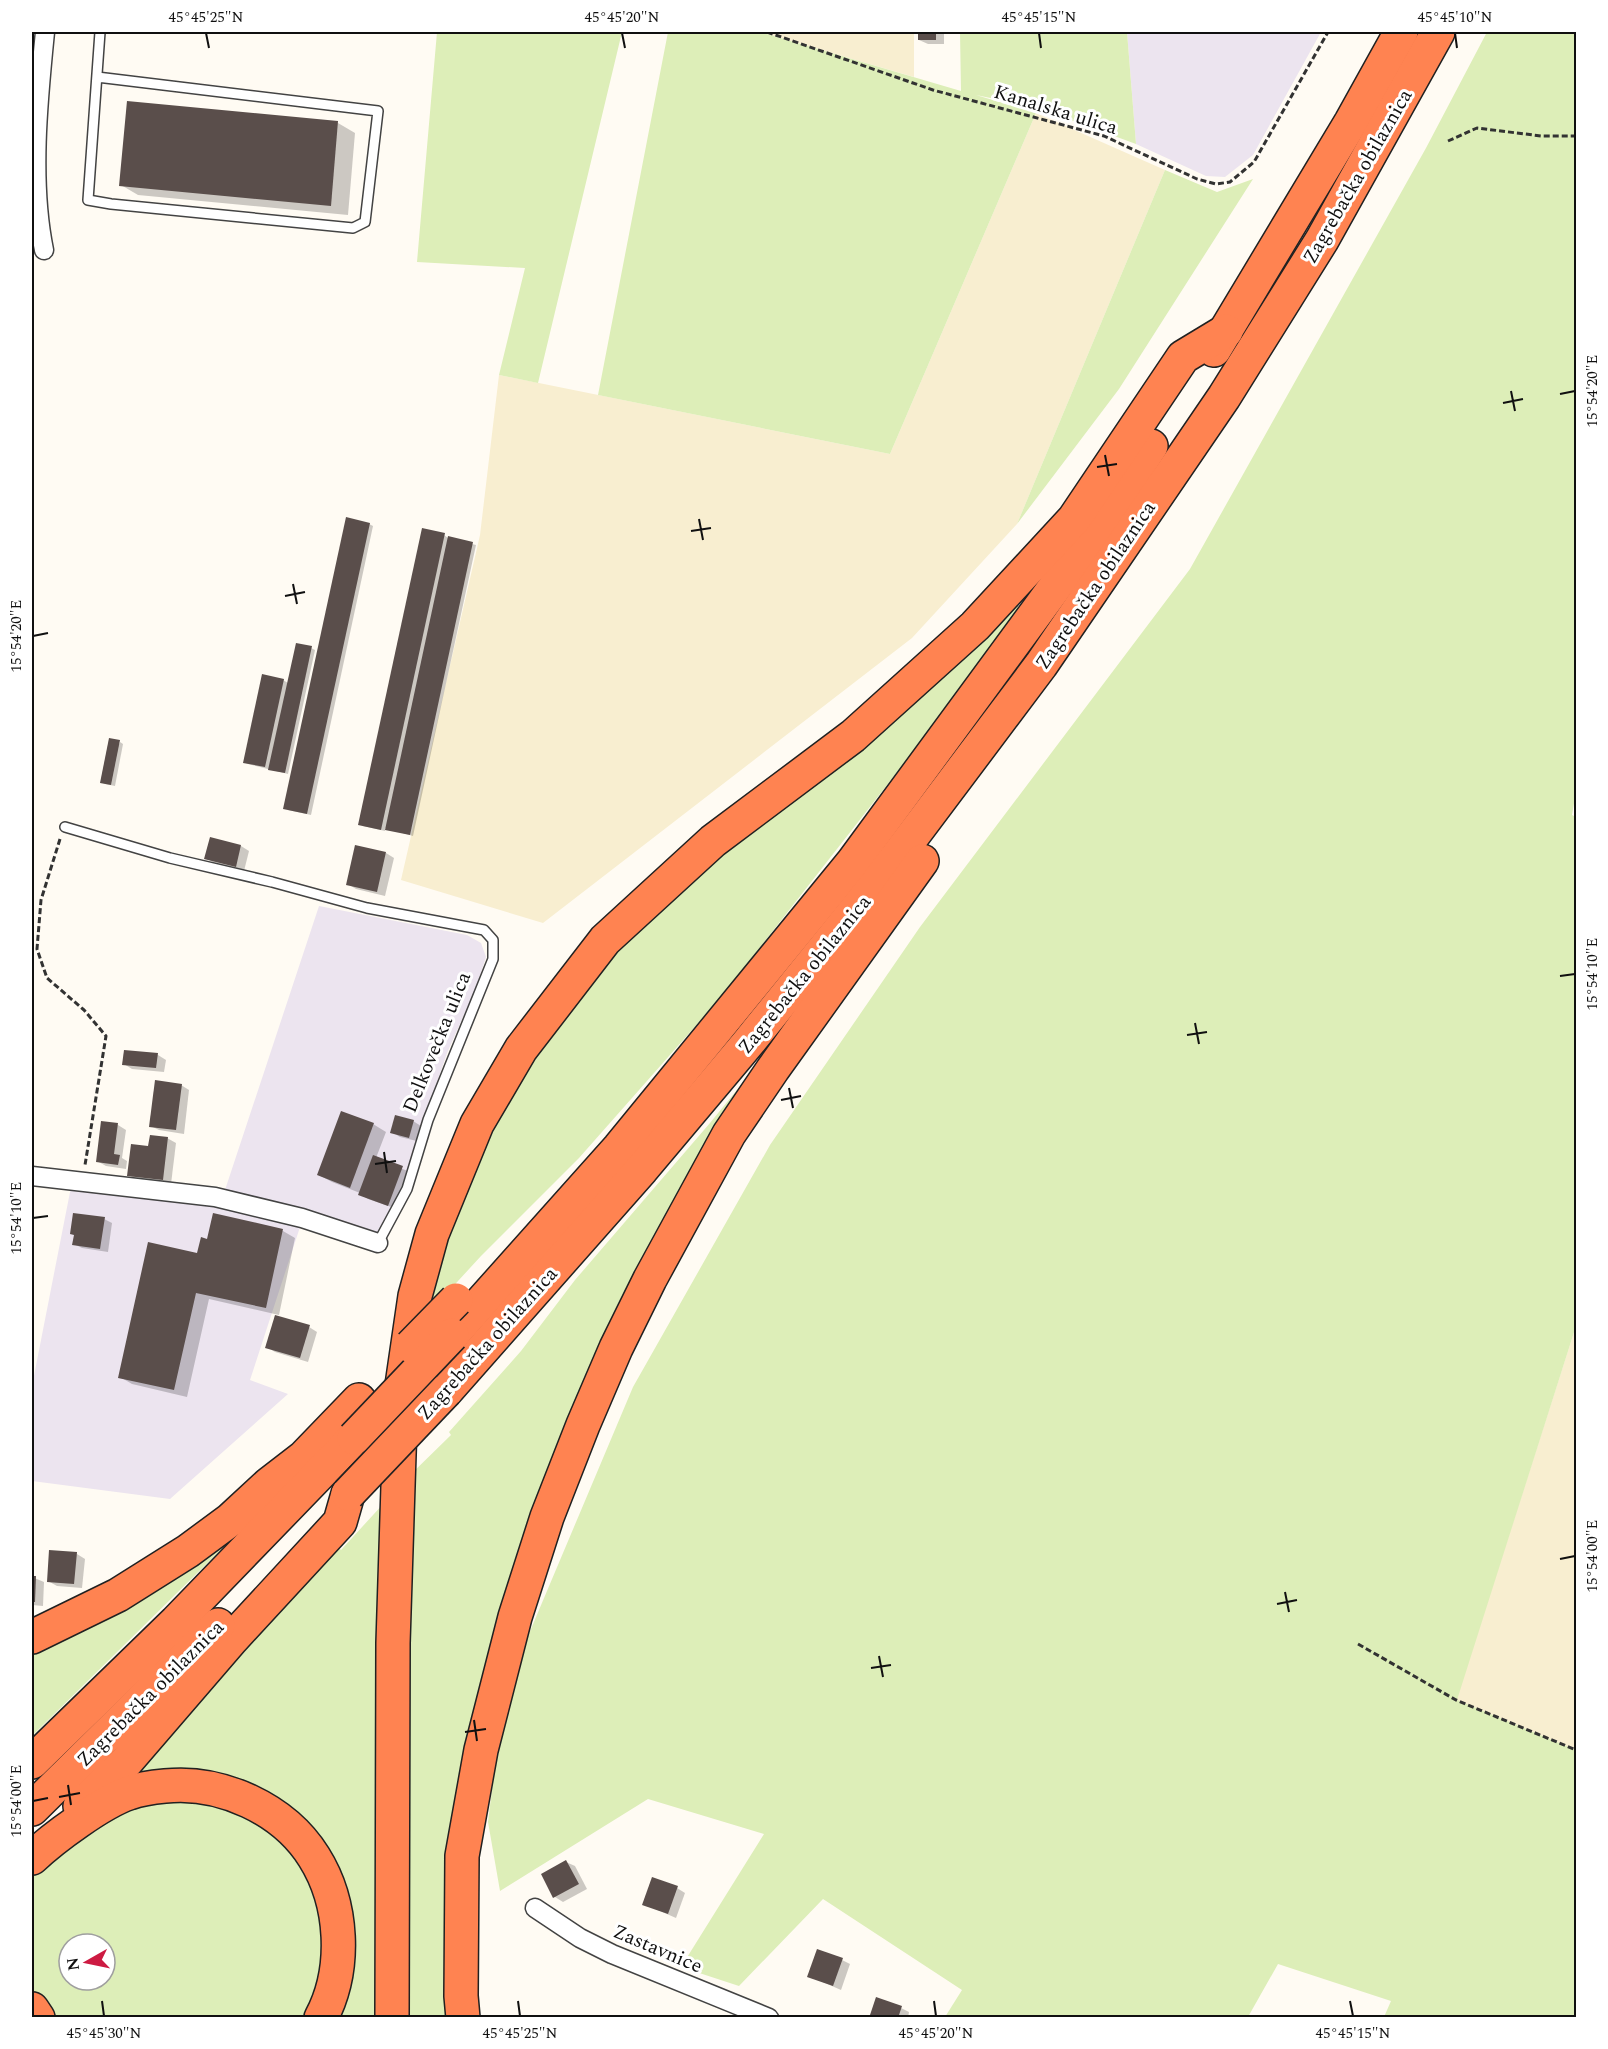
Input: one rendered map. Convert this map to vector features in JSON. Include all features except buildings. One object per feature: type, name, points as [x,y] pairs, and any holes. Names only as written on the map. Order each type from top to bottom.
[{"type":"highway","name":"Zagrebačka obilaznica","points":[[32,1762],[176,1622],[452,1335],[619,1148],[853,862],[1091,538],[1226,331],[1351,122],[1401,32]]},
{"type":"highway","name":"Zagrebačka obilaznica","points":[[32,1809],[348,1494],[446,1391],[642,1170],[885,873],[1041,665],[1224,397],[1322,240],[1438,32]]},
{"type":"highway","points":[[392,2018],[393,1643],[401,1392],[416,1296],[432,1234],[477,1124],[521,1049],[605,940],[712,841],[853,736],[975,626],[1074,519],[1183,357],[1226,331]]},
{"type":"highway","points":[[463,2018],[461,1996],[462,1856],[481,1750],[515,1617],[547,1517],[612,1359],[650,1279],[729,1134],[889,906],[1053,684],[1063,632]]},
{"type":"highway","points":[[32,1637],[118,1595],[188,1551],[230,1520],[268,1484],[304,1457],[456,1300],[503,1276]]},
{"type":"highway","points":[[38,1852],[56,1829],[126,1762],[232,1639],[340,1522],[348,1494]]},
{"type":"highway","points":[[38,1852],[90,1813],[129,1793],[165,1786],[188,1786],[241,1797],[261,1807],[298,1837],[314,1857],[336,1910],[338,1966],[334,1986],[321,2018]]},
{"type":"highway","points":[[32,2009],[38,2018]]},
{"type":"street","points":[[44,250],[39,226],[36,178],[40,73],[45,32]]},
{"type":"street","name":"Delkovečka ulica","points":[[32,1176],[215,1197],[302,1218],[378,1243]]},
{"type":"street","name":"Zastavnice","points":[[535,1908],[580,1938],[612,1954],[769,2018]]},
{"type":"lane","points":[[97,77],[378,111],[365,222],[353,228],[88,200],[100,32]]},
{"type":"lane","name":"Delkovečka ulica","points":[[64,826],[170,858],[272,882],[367,908],[484,930],[493,940],[493,959],[428,1120],[407,1189],[378,1243]]},
{"type":"path","name":"Kanalska ulica","points":[[767,32],[933,90],[1104,136],[1197,179],[1216,184],[1230,182],[1254,162],[1328,32]]},
{"type":"path","points":[[1448,141],[1477,128],[1541,136],[1576,136]]},
{"type":"path","points":[[64,826],[41,900],[37,949],[47,978],[84,1010],[106,1036],[82,1181]]},
{"type":"path","points":[[1358,1644],[1456,1700],[1576,1750]]},
{"type":"shaded area","points":[[760,32],[914,32],[914,77]]},
{"type":"shaded area","points":[[1127,32],[1321,32],[1253,155],[1225,177],[1206,176],[1136,144]]},
{"type":"shaded area","points":[[1036,113],[1165,170],[1017,524],[912,638],[543,923],[401,880],[480,535],[499,375],[890,454]]},
{"type":"shaded area","points":[[319,906],[467,935],[481,943],[486,957],[476,988],[447,1053],[395,1205],[379,1233],[225,1190]]},
{"type":"shaded area","points":[[71,1187],[209,1205],[266,1215],[300,1227],[250,1380],[288,1394],[170,1499],[32,1481],[32,1386]]},
{"type":"shaded area","points":[[1576,1326],[1576,1750],[1456,1700]]},
{"type":"green space","points":[[437,32],[622,32],[538,383],[499,375],[525,268],[417,262]]},
{"type":"green space","points":[[668,32],[760,32],[961,91],[960,32],[1127,32],[1136,144],[1038,108],[976,95],[1036,113],[890,454],[598,395]]},
{"type":"green space","points":[[1487,32],[1576,32],[1576,792],[1572,815],[1576,817],[1576,1326],[1457,1700],[1576,1750],[1576,2017],[1384,2017],[1391,2001],[1278,1964],[1248,2017],[945,2017],[962,1990],[823,1899],[739,1986],[681,1967],[764,1834],[648,1799],[500,1891],[488,1822],[498,1740],[520,1655],[633,1387],[770,1145],[920,927],[1190,569],[1426,148]]},
{"type":"green space","points":[[1165,170],[1217,192],[1253,179],[1119,389],[1017,524]]},
{"type":"green space","points":[[1018,603],[1018,608],[1005,627],[898,771],[722,996],[579,1158],[481,1256],[424,1318],[440,1251],[506,1096],[639,921]]},
{"type":"green space","points":[[771,1048],[513,1586],[453,2017],[403,2018],[405,1480],[451,1435],[449,1432],[521,1351],[575,1280],[710,1123]]},
{"type":"green space","points":[[384,1503],[382,2017],[332,2017],[344,1989],[299,1822],[127,1785],[200,1693],[338,1547],[341,1550]]},
{"type":"green space","points":[[254,1517],[32,1736],[32,1649]]},
{"type":"green space","points":[[217,1800],[291,1844],[329,1924],[312,2017],[46,2017],[32,2000],[32,1874],[58,1849],[137,1803]]}]
